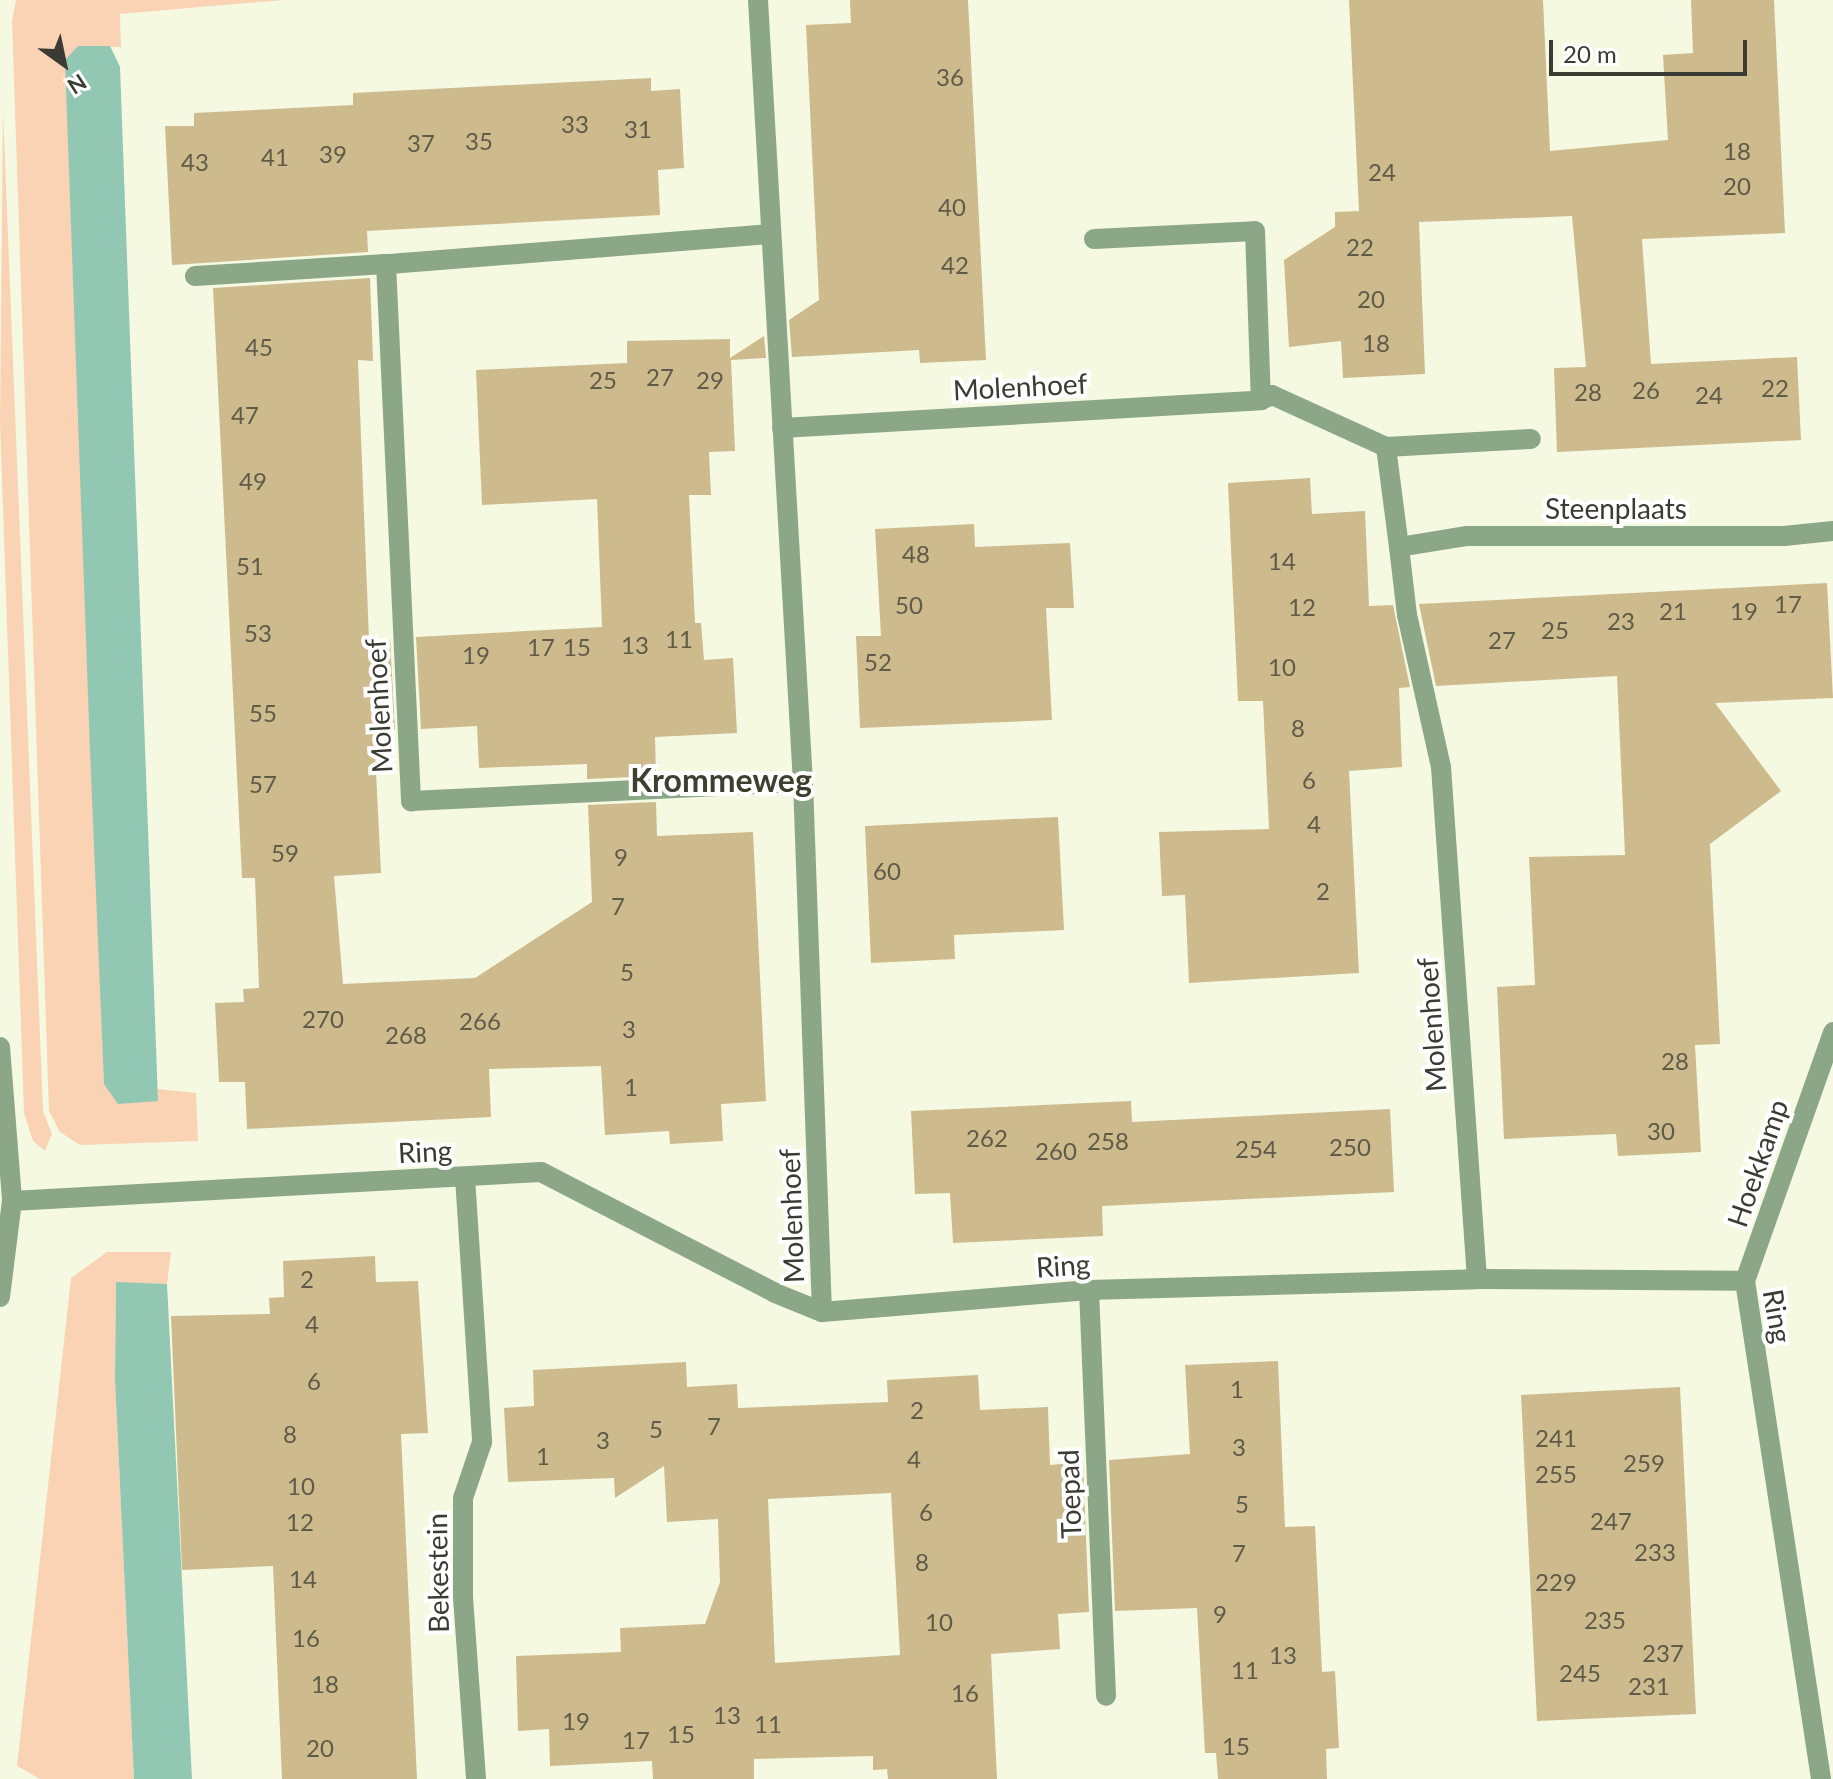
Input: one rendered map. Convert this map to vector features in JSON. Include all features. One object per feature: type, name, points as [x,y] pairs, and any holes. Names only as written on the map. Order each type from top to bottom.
[{"type":"street","name":"Molenhoef","points":[[758,0],[803,782],[822,1312]]},
{"type":"street","points":[[1094,239],[1255,231],[1261,400]]},
{"type":"street","points":[[195,276],[771,234]]},
{"type":"street","name":"Molenhoef","points":[[386,264],[411,801],[803,782]]},
{"type":"street","name":"Molenhoef","points":[[782,428],[1261,400],[1272,395],[1386,447],[1531,439]]},
{"type":"street","points":[[1386,447],[1399,547]]},
{"type":"street","name":"Steenplaats","points":[[1399,547],[1467,536],[1784,536],[1833,531]]},
{"type":"street","name":"Molenhoef","points":[[1399,547],[1407,615],[1441,767],[1477,1279]]},
{"type":"street","name":"Hoekkamp","points":[[1745,1281],[1828,1063],[1833,1032]]},
{"type":"street","points":[[0,1047],[12,1201],[0,1297]]},
{"type":"street","name":"Ring","points":[[12,1201],[541,1172],[775,1293],[822,1312],[1089,1290],[1477,1279],[1745,1281],[1821,1779]]},
{"type":"street","name":"Bekestein","points":[[465,1177],[482,1442],[463,1498],[463,1597],[476,1779]]},
{"type":"street","name":"Toepad","points":[[1089,1290],[1106,1696]]},
{"type":"shaded area","points":[[16,0],[283,0],[120,14],[121,47],[78,46],[80,424],[104,1084],[158,1101],[158,1089],[196,1093],[198,1141],[80,1145],[60,1132],[49,1111],[12,21]]},
{"type":"shaded area","points":[[78,46],[110,46],[120,67],[158,1101],[118,1104],[104,1084],[90,750],[65,60]]},
{"type":"shaded area","points":[[3,110],[43,1111],[52,1134],[45,1151],[33,1141],[24,1113],[0,422]]},
{"type":"shaded area","points":[[107,1252],[171,1252],[167,1284],[116,1283],[115,1379],[134,1779],[40,1779],[17,1766],[71,1278]]},
{"type":"shaded area","points":[[116,1282],[167,1284],[192,1779],[134,1779],[115,1379]]},
{"type":"building","points":[[850,0],[968,0],[986,360],[920,363],[919,350],[792,357],[789,320],[819,300],[806,25],[851,23]]},
{"type":"building","points":[[1349,0],[1543,0],[1550,151],[1668,140],[1663,55],[1693,53],[1691,0],[1774,0],[1785,233],[1642,239],[1651,364],[1797,357],[1801,440],[1557,452],[1554,368],[1586,367],[1572,216],[1419,222],[1425,374],[1343,378],[1341,341],[1289,347],[1284,260],[1335,227],[1335,212],[1359,211]]},
{"type":"building","points":[[651,78],[651,91],[680,89],[684,168],[658,170],[660,215],[367,231],[368,252],[172,265],[165,126],[194,126],[194,113],[353,105],[353,93]]},
{"type":"building","points":[[370,278],[373,361],[358,360],[369,640],[390,639],[395,730],[374,731],[381,873],[334,876],[343,984],[475,978],[592,902],[588,805],[656,802],[657,836],[753,832],[766,1101],[721,1104],[723,1141],[670,1144],[669,1131],[605,1135],[601,1066],[489,1069],[491,1117],[247,1129],[245,1082],[219,1082],[215,1003],[244,1002],[243,989],[259,988],[255,878],[242,878],[213,288]]},
{"type":"building","points":[[764,336],[766,358],[731,360],[735,451],[709,452],[711,495],[689,495],[695,623],[701,623],[704,660],[733,658],[737,733],[655,737],[656,776],[587,779],[587,764],[479,768],[477,726],[421,729],[416,637],[602,627],[597,499],[482,505],[476,370],[627,363],[627,341],[730,339],[730,358]]},
{"type":"building","points":[[1310,478],[1312,514],[1365,511],[1369,606],[1393,605],[1410,687],[1399,688],[1402,767],[1349,771],[1359,973],[1189,983],[1185,895],[1162,896],[1159,832],[1269,829],[1263,701],[1238,701],[1228,483]]},
{"type":"building","points":[[974,524],[975,547],[1070,543],[1074,608],[1046,608],[1052,720],[860,728],[856,636],[881,636],[875,529]]},
{"type":"building","points":[[1827,583],[1833,698],[1715,703],[1781,791],[1710,844],[1720,1044],[1695,1045],[1701,1152],[1618,1156],[1616,1134],[1504,1139],[1497,987],[1535,985],[1529,857],[1625,855],[1617,676],[1436,686],[1419,604]]},
{"type":"building","points":[[1058,817],[1064,930],[954,935],[955,959],[871,963],[865,826]]},
{"type":"building","points":[[1131,1101],[1132,1122],[1390,1109],[1394,1192],[1102,1206],[1103,1236],[953,1243],[950,1193],[915,1194],[911,1111]]},
{"type":"building","points":[[375,1256],[376,1282],[418,1281],[428,1433],[401,1434],[417,1779],[282,1779],[273,1566],[182,1570],[171,1316],[270,1314],[269,1298],[284,1297],[283,1261]]},
{"type":"building","points":[[1278,1361],[1285,1527],[1315,1526],[1322,1672],[1335,1671],[1339,1748],[1326,1749],[1327,1779],[1218,1779],[1216,1753],[1205,1753],[1197,1608],[1115,1611],[1109,1460],[1190,1454],[1185,1365]]},
{"type":"building","points":[[686,1362],[687,1387],[737,1384],[738,1408],[888,1402],[887,1380],[978,1375],[980,1410],[1048,1407],[1050,1465],[1083,1462],[1089,1612],[1058,1614],[1060,1649],[991,1654],[997,1779],[888,1779],[887,1769],[873,1770],[873,1756],[754,1759],[754,1779],[653,1779],[652,1761],[550,1766],[549,1729],[518,1731],[516,1656],[621,1652],[620,1628],[705,1624],[720,1582],[718,1519],[667,1522],[664,1466],[615,1498],[614,1478],[508,1482],[504,1408],[534,1406],[533,1370]],"holes":[[[891,1493],[900,1655],[775,1663],[768,1499]]]},
{"type":"building","points":[[1680,1387],[1696,1714],[1537,1721],[1521,1395]]},
{"type":"district","name":"Krommeweg","points":[[721,780]]}]
